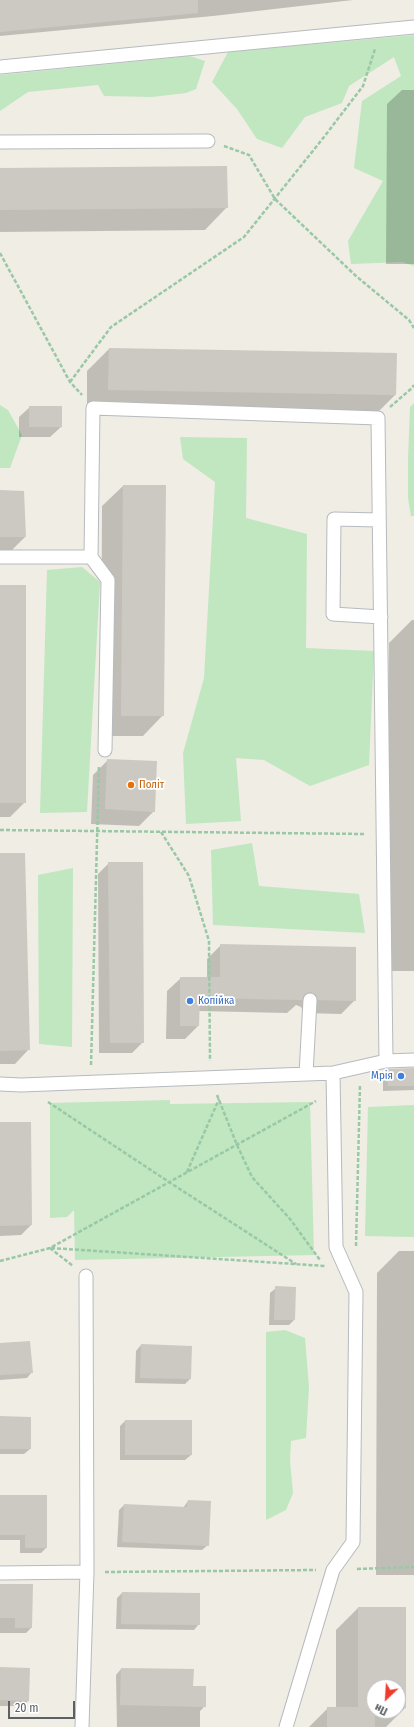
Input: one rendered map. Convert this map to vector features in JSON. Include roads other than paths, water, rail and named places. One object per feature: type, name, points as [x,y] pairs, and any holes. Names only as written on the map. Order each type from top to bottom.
[{"type":"lane","points":[[0,67],[414,27]]},
{"type":"lane","points":[[0,142],[208,141]]},
{"type":"lane","points":[[105,750],[108,580],[90,557],[93,408],[378,418],[386,1061]]},
{"type":"lane","points":[[379,520],[334,519],[333,614],[381,617]]},
{"type":"lane","points":[[0,557],[90,557]]},
{"type":"lane","points":[[306,1074],[310,1000]]},
{"type":"lane","points":[[0,1084],[21,1085],[333,1073],[386,1061],[414,1060]]},
{"type":"lane","points":[[286,1727],[333,1570],[353,1542],[356,1292],[336,1247],[333,1073]]},
{"type":"lane","points":[[82,1727],[87,1572],[86,1276]]},
{"type":"lane","points":[[0,1573],[87,1572]]},
{"type":"place","name":"Політ","points":[[131,785]]},
{"type":"place","name":"Копійка","points":[[190,1001]]},
{"type":"place","name":"Мрія","points":[[401,1076]]}]
